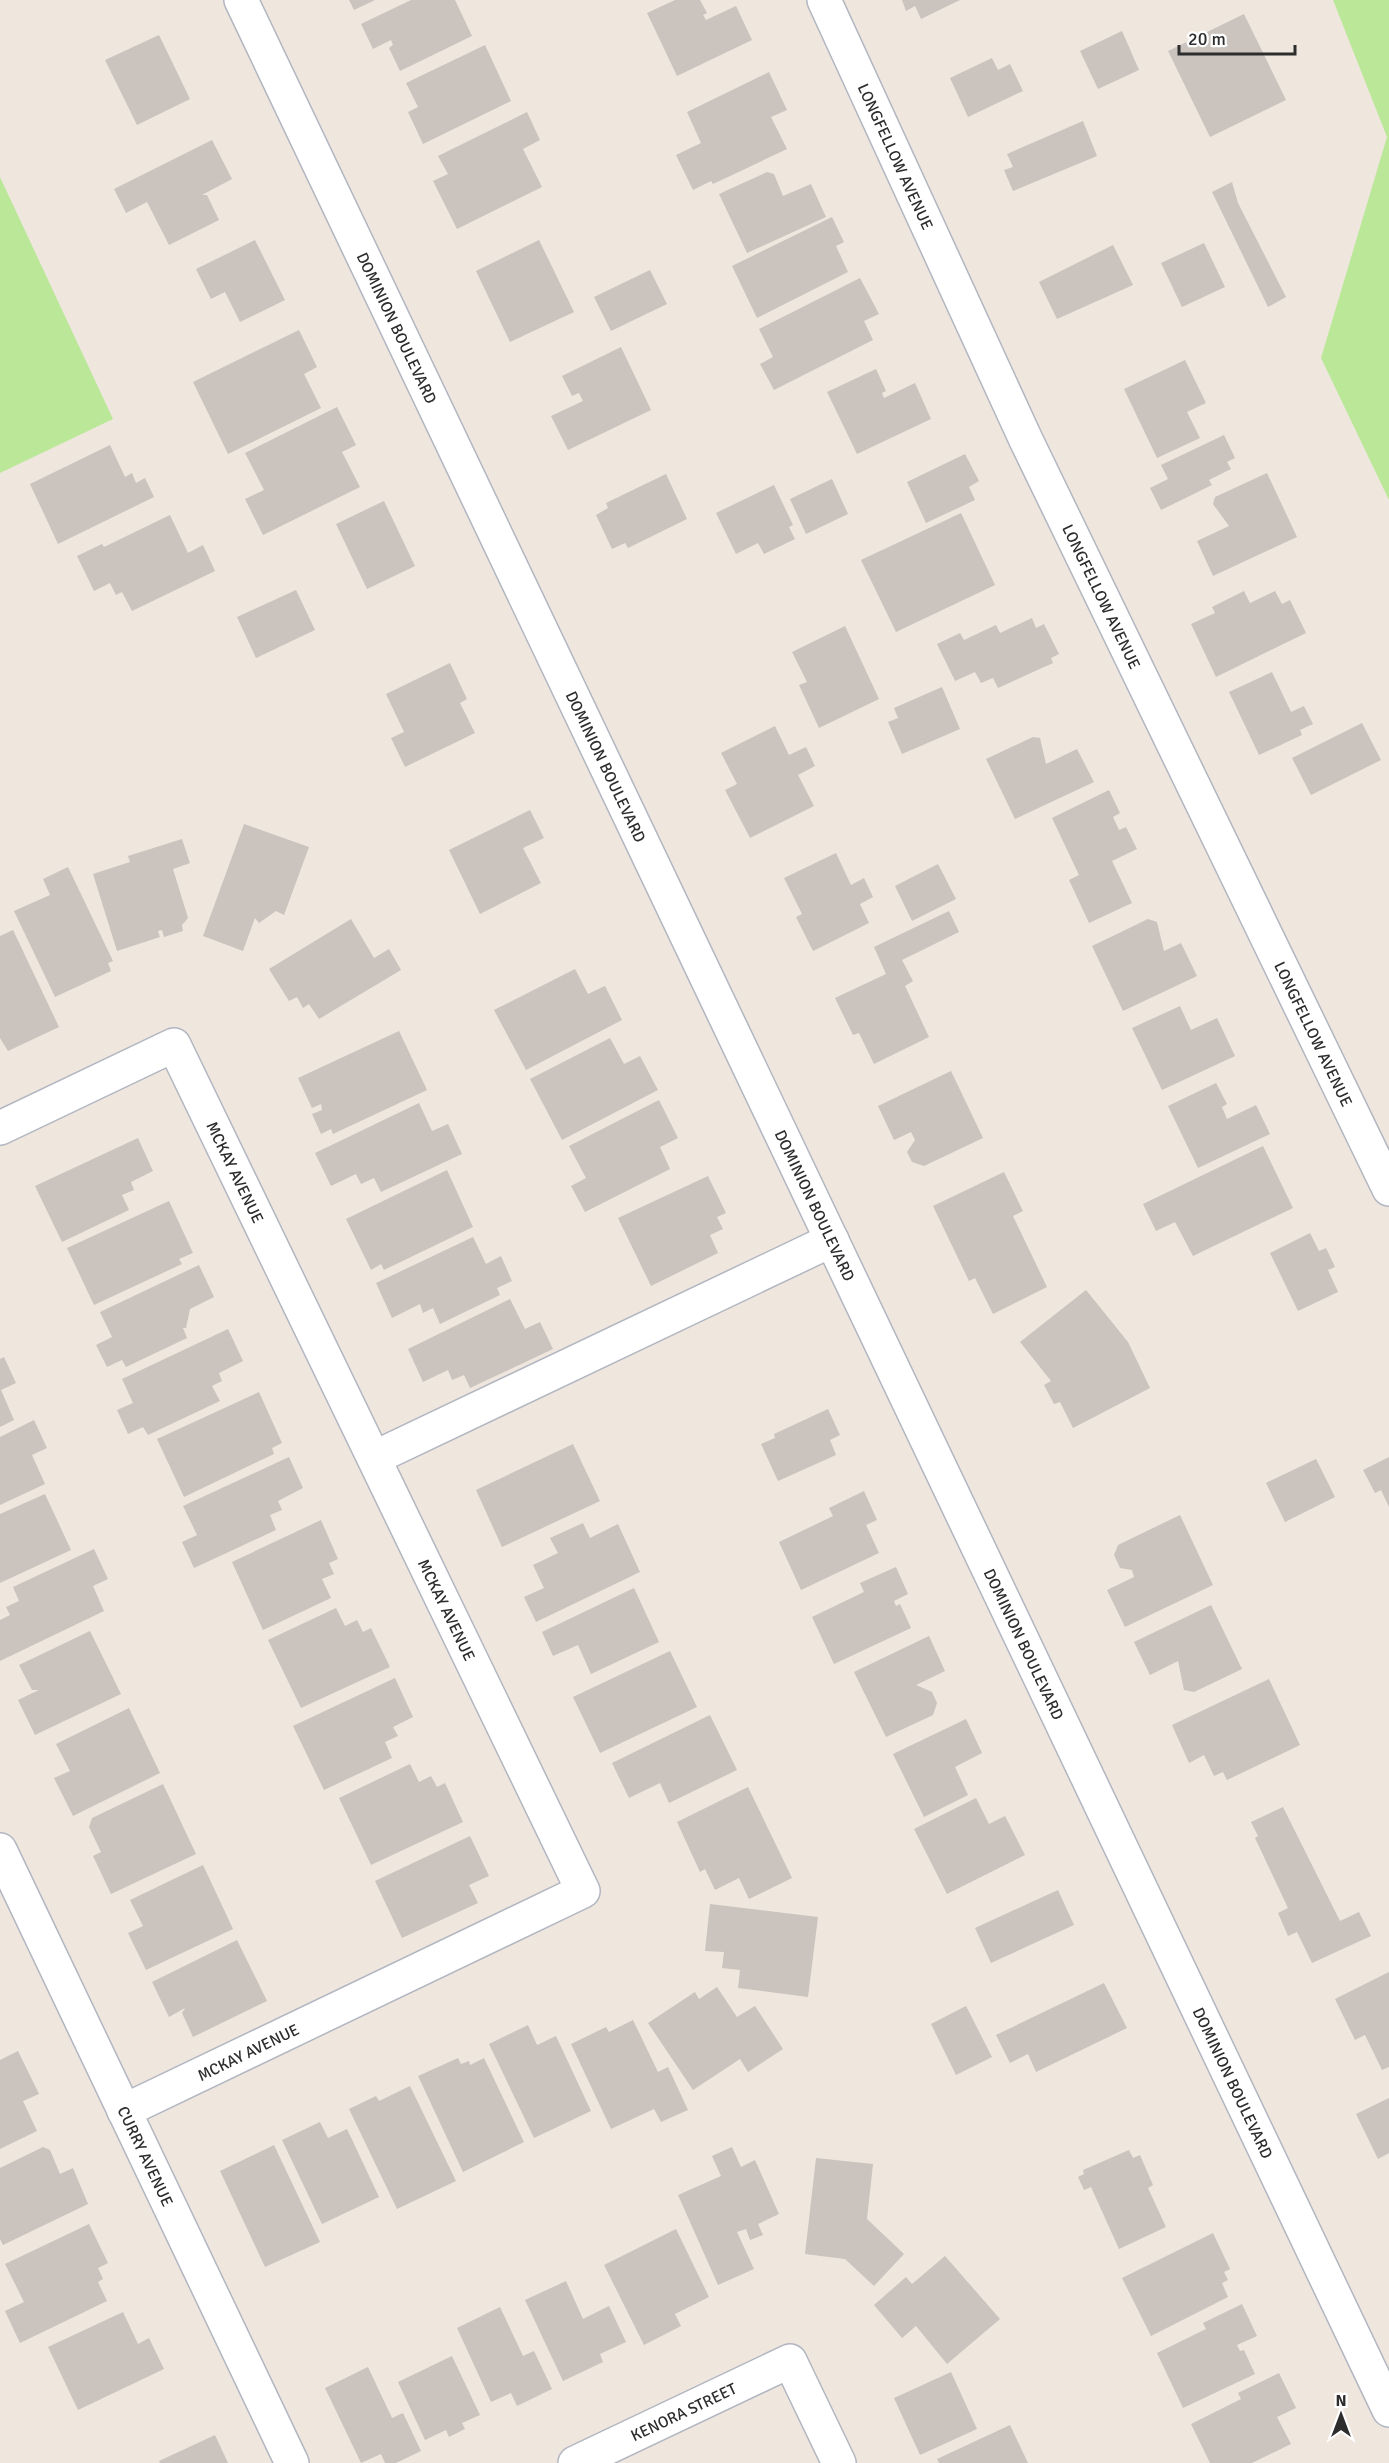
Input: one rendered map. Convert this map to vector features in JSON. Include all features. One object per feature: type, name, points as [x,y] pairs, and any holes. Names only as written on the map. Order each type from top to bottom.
[{"type":"street","name":"DOMINION BOULEVARD","points":[[241,0],[1389,2410]]},
{"type":"street","name":"LONGFELLOW AVENUE","points":[[824,0],[1026,440],[1389,1189]]},
{"type":"street","name":"MCKAY AVENUE","points":[[0,1128],[174,1045],[583,1891],[124,2111]]},
{"type":"street","points":[[374,1458],[832,1240]]},
{"type":"street","name":"CURRY AVENUE","points":[[0,1850],[292,2463]]},
{"type":"street","name":"KENORA STREET","points":[[575,2463],[790,2361],[838,2463]]},
{"type":"green space","points":[[1333,0],[1389,0],[1389,500],[1321,358],[1387,137]]},
{"type":"green space","points":[[0,177],[113,419],[0,473]]},
{"type":"building","points":[[349,0],[375,0],[354,10]]},
{"type":"building","points":[[411,0],[455,0],[472,36],[400,71],[389,48],[393,45],[391,40],[373,49],[361,24]]},
{"type":"building","points":[[675,0],[700,0],[707,13],[703,15],[706,20],[736,6],[752,40],[677,76],[647,13]]},
{"type":"building","points":[[902,0],[960,0],[921,19],[915,6],[906,11]]},
{"type":"building","points":[[1244,14],[1286,100],[1210,137],[1168,51]]},
{"type":"building","points":[[1122,31],[1139,70],[1098,89],[1080,51]]},
{"type":"building","points":[[159,35],[190,99],[137,125],[105,60]]},
{"type":"building","points":[[485,45],[511,101],[423,144],[408,112],[418,107],[406,83]]},
{"type":"building","points":[[992,58],[998,70],[1010,64],[1023,91],[968,117],[950,78]]},
{"type":"building","points":[[769,72],[787,110],[771,117],[787,149],[713,184],[711,181],[693,190],[676,155],[701,143],[687,112]]},
{"type":"building","points":[[527,112],[540,140],[523,149],[542,187],[457,229],[433,181],[448,174],[438,156]]},
{"type":"building","points":[[1083,121],[1097,156],[1013,191],[1004,170],[1013,167],[1007,154]]},
{"type":"building","points":[[212,140],[232,179],[202,195],[207,195],[219,220],[169,245],[147,202],[126,213],[114,189]]},
{"type":"building","points":[[767,172],[774,174],[783,196],[811,184],[826,217],[747,253],[719,194]]},
{"type":"building","points":[[1232,182],[1238,203],[1286,297],[1268,307],[1212,192]]},
{"type":"building","points":[[832,217],[844,242],[836,246],[848,272],[757,318],[732,266]]},
{"type":"building","points":[[255,240],[285,300],[240,322],[225,292],[211,299],[196,269]]},
{"type":"building","points":[[539,240],[574,312],[510,342],[476,271]]},
{"type":"building","points":[[1204,243],[1225,287],[1182,307],[1161,263]]},
{"type":"building","points":[[1113,245],[1133,285],[1057,319],[1039,282]]},
{"type":"building","points":[[650,270],[667,304],[611,331],[594,297]]},
{"type":"building","points":[[860,278],[879,314],[864,321],[873,340],[774,390],[760,364],[773,357],[759,329]]},
{"type":"building","points":[[299,330],[317,367],[304,374],[321,408],[228,454],[193,382]]},
{"type":"building","points":[[621,347],[651,410],[568,450],[551,416],[583,401],[579,393],[572,396],[562,376]]},
{"type":"building","points":[[1185,360],[1206,403],[1187,412],[1200,438],[1157,458],[1124,389]]},
{"type":"building","points":[[876,369],[886,391],[882,393],[884,398],[915,383],[931,419],[857,454],[827,392]]},
{"type":"building","points":[[337,407],[356,445],[342,452],[360,487],[263,535],[245,499],[264,490],[245,453]]},
{"type":"building","points":[[1224,435],[1235,458],[1227,462],[1231,469],[1209,480],[1212,485],[1161,510],[1150,488],[1168,479],[1161,465]]},
{"type":"building","points":[[110,445],[125,477],[132,473],[136,483],[145,478],[154,497],[58,544],[30,484]]},
{"type":"building","points":[[965,454],[979,481],[969,487],[975,500],[926,523],[907,482]]},
{"type":"building","points":[[1267,473],[1297,537],[1213,576],[1197,541],[1229,526],[1213,504],[1215,497]]},
{"type":"building","points":[[666,474],[687,519],[628,548],[625,543],[612,549],[596,515],[608,508],[606,503]]},
{"type":"building","points":[[832,479],[848,514],[806,534],[790,499]]},
{"type":"building","points":[[774,485],[793,525],[789,527],[795,539],[764,554],[758,543],[736,554],[716,513]]},
{"type":"building","points":[[384,501],[415,566],[367,589],[336,524]]},
{"type":"building","points":[[961,513],[995,585],[896,632],[861,560]]},
{"type":"building","points":[[170,515],[188,553],[203,545],[215,571],[132,611],[122,592],[116,595],[110,583],[94,591],[77,556],[102,544],[104,547]]},
{"type":"building","points":[[296,590],[315,630],[256,658],[237,617]]},
{"type":"building","points":[[1244,591],[1250,603],[1275,591],[1282,604],[1290,600],[1306,633],[1216,677],[1191,624],[1215,613],[1212,607]]},
{"type":"building","points":[[1032,618],[1036,628],[1044,624],[1059,654],[1051,658],[1053,663],[998,688],[993,678],[981,683],[975,672],[955,681],[937,644],[960,633],[964,640],[996,625],[1000,633]]},
{"type":"building","points":[[845,626],[879,699],[819,728],[799,685],[807,682],[792,652]]},
{"type":"building","points":[[450,663],[467,699],[460,703],[475,733],[405,767],[391,738],[404,732],[386,694]]},
{"type":"building","points":[[1272,672],[1291,712],[1304,706],[1313,724],[1300,730],[1302,735],[1259,755],[1229,692]]},
{"type":"building","points":[[942,687],[960,729],[902,754],[888,722],[898,718],[894,708]]},
{"type":"building","points":[[1362,723],[1381,760],[1311,795],[1292,758]]},
{"type":"building","points":[[775,726],[789,755],[806,747],[815,766],[798,775],[814,806],[750,838],[725,790],[737,784],[721,753]]},
{"type":"building","points":[[1033,737],[1040,738],[1046,764],[1077,749],[1094,782],[1015,819],[986,759]]},
{"type":"building","points":[[1109,790],[1120,813],[1113,817],[1119,830],[1126,827],[1137,849],[1112,861],[1132,903],[1089,923],[1069,880],[1079,875],[1052,818]]},
{"type":"building","points":[[530,810],[544,838],[523,848],[541,883],[480,914],[449,850]]},
{"type":"building","points":[[244,824],[309,847],[284,915],[276,911],[259,923],[255,918],[243,951],[203,936]]},
{"type":"building","points":[[182,839],[190,863],[173,869],[188,918],[182,925],[183,931],[164,937],[162,930],[158,931],[160,937],[117,951],[93,874],[130,862],[128,856]]},
{"type":"building","points":[[836,853],[851,885],[864,878],[873,897],[860,904],[869,923],[813,951],[796,917],[802,914],[784,878]]},
{"type":"building","points":[[938,864],[956,899],[912,921],[895,886]]},
{"type":"building","points":[[68,867],[113,961],[108,963],[111,971],[55,997],[14,911],[50,895],[43,879]]},
{"type":"building","points":[[949,911],[959,932],[902,960],[913,981],[905,986],[929,1037],[874,1064],[859,1033],[853,1035],[835,998],[886,974],[874,947]]},
{"type":"building","points":[[351,919],[374,958],[389,949],[401,970],[319,1019],[309,1004],[303,1008],[297,997],[289,1001],[269,969]]},
{"type":"building","points":[[1148,919],[1157,922],[1164,951],[1181,943],[1197,976],[1123,1011],[1092,946]]},
{"type":"building","points":[[13,930],[59,1027],[8,1051],[0,1038],[0,936]]},
{"type":"building","points":[[575,969],[588,994],[605,986],[622,1020],[526,1070],[494,1010]]},
{"type":"building","points":[[1180,1006],[1191,1030],[1217,1018],[1235,1056],[1162,1090],[1132,1028]]},
{"type":"building","points":[[399,1031],[427,1090],[333,1134],[331,1129],[321,1134],[312,1114],[322,1110],[321,1104],[312,1108],[298,1078]]},
{"type":"building","points":[[610,1038],[624,1064],[640,1056],[658,1090],[562,1140],[530,1079]]},
{"type":"building","points":[[951,1071],[983,1138],[924,1166],[912,1162],[907,1152],[915,1140],[911,1132],[894,1140],[878,1106]]},
{"type":"building","points":[[1216,1083],[1227,1104],[1222,1107],[1227,1119],[1256,1105],[1270,1134],[1198,1168],[1168,1106]]},
{"type":"building","points":[[659,1100],[678,1138],[660,1147],[670,1169],[585,1212],[571,1186],[586,1178],[569,1146]]},
{"type":"building","points":[[419,1103],[432,1131],[448,1124],[462,1154],[381,1192],[374,1178],[361,1184],[356,1174],[331,1186],[315,1153]]},
{"type":"building","points":[[138,1138],[153,1171],[131,1182],[134,1190],[122,1195],[129,1210],[62,1242],[35,1186]]},
{"type":"building","points":[[1263,1146],[1293,1208],[1193,1256],[1175,1222],[1156,1231],[1143,1204]]},
{"type":"building","points":[[447,1170],[473,1227],[384,1270],[381,1264],[371,1270],[346,1219]]},
{"type":"building","points":[[1004,1172],[1023,1211],[1013,1216],[1047,1287],[993,1314],[975,1278],[969,1281],[933,1206]]},
{"type":"building","points":[[708,1176],[726,1213],[717,1217],[723,1229],[710,1235],[718,1253],[651,1286],[618,1218]]},
{"type":"building","points":[[169,1201],[193,1253],[179,1259],[182,1264],[94,1305],[67,1248]]},
{"type":"building","points":[[1310,1233],[1319,1251],[1326,1248],[1335,1267],[1328,1270],[1338,1292],[1298,1311],[1270,1253]]},
{"type":"building","points":[[473,1237],[486,1264],[501,1256],[512,1281],[497,1288],[500,1295],[440,1324],[433,1308],[423,1313],[420,1304],[392,1318],[376,1283]]},
{"type":"building","points":[[199,1265],[214,1297],[190,1309],[186,1328],[183,1328],[187,1338],[126,1367],[122,1360],[107,1367],[96,1345],[112,1337],[100,1312]]},
{"type":"building","points":[[1086,1290],[1128,1342],[1150,1388],[1073,1428],[1060,1402],[1054,1404],[1044,1385],[1051,1381],[1020,1342]]},
{"type":"building","points":[[510,1299],[525,1329],[540,1322],[553,1349],[470,1388],[464,1375],[452,1380],[448,1370],[423,1382],[408,1349]]},
{"type":"building","points":[[228,1329],[243,1361],[219,1373],[222,1381],[212,1386],[220,1401],[148,1435],[143,1427],[128,1434],[117,1410],[133,1403],[122,1379]]},
{"type":"building","points":[[4,1357],[16,1383],[1,1390],[14,1420],[0,1427],[0,1359]]},
{"type":"building","points":[[259,1392],[282,1443],[272,1448],[274,1454],[184,1497],[157,1439]]},
{"type":"building","points":[[828,1409],[840,1435],[830,1440],[836,1455],[778,1481],[761,1444],[775,1438],[774,1434]]},
{"type":"building","points":[[34,1420],[47,1448],[32,1455],[45,1484],[0,1505],[0,1437]]},
{"type":"building","points":[[573,1444],[600,1501],[502,1547],[476,1490]]},
{"type":"building","points":[[289,1457],[303,1488],[278,1501],[282,1510],[270,1515],[276,1530],[194,1568],[182,1542],[197,1535],[183,1506]]},
{"type":"building","points":[[1389,1457],[1389,1507],[1381,1490],[1375,1493],[1363,1470]]},
{"type":"building","points":[[1316,1459],[1335,1497],[1285,1522],[1266,1483]]},
{"type":"building","points":[[864,1491],[877,1520],[866,1525],[879,1553],[801,1590],[779,1542],[833,1516],[829,1508]]},
{"type":"building","points":[[45,1494],[71,1550],[0,1583],[0,1514]]},
{"type":"building","points":[[1180,1515],[1213,1585],[1125,1627],[1107,1590],[1134,1577],[1132,1570],[1120,1568],[1114,1555],[1118,1545]]},
{"type":"building","points":[[321,1520],[338,1559],[329,1563],[334,1574],[322,1579],[331,1598],[263,1630],[232,1562]]},
{"type":"building","points":[[583,1523],[590,1538],[618,1524],[640,1572],[536,1622],[524,1597],[544,1588],[533,1565],[558,1553],[550,1538]]},
{"type":"building","points":[[94,1549],[108,1579],[93,1586],[104,1611],[0,1661],[0,1620],[10,1615],[6,1607],[19,1601],[13,1587]]},
{"type":"building","points":[[896,1567],[908,1594],[894,1601],[896,1606],[900,1604],[911,1628],[834,1664],[812,1617],[864,1592],[860,1583]]},
{"type":"building","points":[[634,1588],[659,1642],[591,1674],[578,1645],[553,1656],[542,1632]]},
{"type":"building","points":[[1211,1605],[1242,1669],[1194,1692],[1184,1690],[1178,1661],[1150,1675],[1134,1642]]},
{"type":"building","points":[[336,1608],[345,1626],[357,1620],[363,1632],[371,1628],[390,1667],[301,1708],[268,1640]]},
{"type":"building","points":[[90,1631],[121,1694],[35,1735],[18,1700],[39,1690],[32,1690],[19,1665]]},
{"type":"building","points":[[929,1636],[945,1671],[916,1685],[932,1692],[937,1703],[933,1715],[886,1737],[854,1672]]},
{"type":"building","points":[[670,1651],[697,1707],[600,1753],[573,1697]]},
{"type":"building","points":[[395,1678],[413,1717],[393,1727],[398,1736],[385,1742],[392,1758],[324,1790],[293,1726]]},
{"type":"building","points":[[1269,1679],[1300,1745],[1227,1780],[1223,1772],[1214,1776],[1204,1755],[1189,1763],[1172,1725]]},
{"type":"building","points":[[129,1708],[160,1773],[73,1816],[54,1778],[70,1771],[56,1744]]},
{"type":"building","points":[[710,1715],[737,1770],[669,1803],[660,1783],[629,1798],[612,1763]]},
{"type":"building","points":[[966,1719],[982,1753],[955,1767],[968,1795],[924,1817],[893,1754]]},
{"type":"building","points":[[410,1764],[419,1782],[431,1776],[437,1787],[445,1783],[463,1822],[371,1865],[339,1798]]},
{"type":"building","points":[[163,1784],[196,1854],[111,1894],[93,1856],[101,1852],[89,1827],[92,1818]]},
{"type":"building","points":[[748,1787],[792,1878],[749,1899],[739,1878],[715,1890],[705,1869],[700,1872],[677,1822]]},
{"type":"building","points":[[976,1798],[989,1824],[1005,1816],[1025,1855],[947,1894],[914,1829]]},
{"type":"building","points":[[1283,1807],[1340,1921],[1359,1912],[1371,1936],[1312,1963],[1297,1932],[1288,1936],[1278,1913],[1288,1908],[1255,1838],[1258,1836],[1251,1822]]},
{"type":"building","points":[[470,1836],[489,1876],[469,1885],[478,1903],[402,1938],[375,1881]]},
{"type":"building","points":[[203,1865],[233,1929],[146,1970],[128,1933],[143,1926],[130,1900]]},
{"type":"building","points":[[1058,1890],[1074,1925],[991,1963],[975,1928]]},
{"type":"building","points":[[710,1904],[818,1917],[808,1997],[738,1988],[740,1970],[722,1968],[724,1952],[705,1951]]},
{"type":"building","points":[[237,1940],[267,2001],[193,2037],[182,2013],[185,2008],[169,2017],[152,1982]]},
{"type":"building","points":[[1389,1972],[1389,2067],[1382,2070],[1365,2035],[1355,2040],[1335,1999]]},
{"type":"building","points":[[1104,1983],[1127,2028],[1036,2072],[1028,2054],[1010,2063],[996,2035]]},
{"type":"building","points":[[717,1987],[737,2017],[755,2006],[783,2049],[748,2072],[740,2059],[693,2090],[648,2023],[695,1992],[699,1999]]},
{"type":"building","points":[[966,2006],[992,2057],[956,2075],[931,2024]]},
{"type":"building","points":[[633,2020],[658,2072],[668,2067],[688,2110],[661,2122],[654,2109],[611,2129],[571,2044],[606,2027],[609,2032]]},
{"type":"building","points":[[528,2025],[537,2045],[556,2036],[591,2111],[534,2138],[489,2044]]},
{"type":"building","points":[[18,2051],[39,2094],[23,2101],[37,2131],[0,2149],[0,2060]]},
{"type":"building","points":[[458,2058],[461,2064],[469,2061],[470,2065],[484,2058],[524,2142],[463,2172],[418,2076]]},
{"type":"building","points":[[410,2086],[456,2181],[397,2209],[349,2109],[376,2096],[379,2101]]},
{"type":"building","points":[[1389,2098],[1389,2153],[1378,2159],[1356,2114]]},
{"type":"building","points":[[320,2122],[328,2138],[347,2129],[379,2197],[322,2224],[282,2140]]},
{"type":"building","points":[[274,2145],[320,2242],[265,2267],[220,2171]]},
{"type":"building","points":[[43,2147],[50,2150],[60,2174],[73,2168],[88,2204],[3,2245],[0,2239],[0,2168]]},
{"type":"building","points":[[732,2147],[741,2167],[755,2160],[779,2214],[758,2224],[763,2235],[750,2240],[746,2229],[737,2232],[754,2269],[718,2285],[678,2195],[721,2176],[712,2156]]},
{"type":"building","points":[[1129,2150],[1133,2158],[1140,2155],[1153,2185],[1148,2188],[1166,2227],[1119,2249],[1091,2187],[1084,2190],[1078,2177],[1084,2174],[1083,2170]]},
{"type":"building","points":[[816,2158],[873,2164],[867,2219],[904,2254],[874,2286],[845,2259],[805,2254]]},
{"type":"building","points":[[89,2224],[108,2263],[98,2268],[103,2279],[98,2282],[107,2301],[20,2343],[5,2311],[24,2302],[5,2264]]},
{"type":"building","points":[[676,2229],[709,2297],[675,2314],[681,2326],[644,2345],[604,2265]]},
{"type":"building","points":[[1213,2233],[1230,2269],[1224,2272],[1228,2280],[1222,2283],[1228,2297],[1151,2336],[1122,2278]]},
{"type":"building","points":[[945,2256],[1000,2319],[947,2364],[916,2326],[902,2338],[874,2305],[906,2277],[912,2284]]},
{"type":"building","points":[[566,2281],[583,2319],[609,2306],[626,2342],[600,2354],[603,2362],[563,2381],[525,2300]]},
{"type":"building","points":[[1242,2304],[1257,2336],[1237,2345],[1240,2351],[1244,2350],[1255,2374],[1183,2408],[1157,2353],[1206,2329],[1203,2323]]},
{"type":"building","points":[[500,2307],[523,2356],[534,2351],[552,2389],[517,2406],[511,2393],[491,2402],[457,2328]]},
{"type":"building","points":[[123,2312],[138,2344],[149,2338],[164,2369],[78,2410],[48,2347]]},
{"type":"building","points":[[452,2356],[480,2415],[462,2423],[465,2429],[449,2437],[446,2430],[425,2440],[398,2382]]},
{"type":"building","points":[[368,2367],[392,2418],[403,2413],[421,2451],[396,2463],[385,2463],[381,2454],[361,2463],[325,2388]]},
{"type":"building","points":[[951,2372],[977,2429],[920,2455],[894,2398]]},
{"type":"building","points":[[1279,2373],[1296,2408],[1277,2417],[1291,2444],[1252,2463],[1210,2463],[1191,2424],[1241,2399],[1238,2393]]},
{"type":"building","points":[[1010,2425],[1028,2463],[939,2463],[937,2459]]},
{"type":"building","points":[[215,2435],[228,2463],[160,2463],[159,2461]]}]
